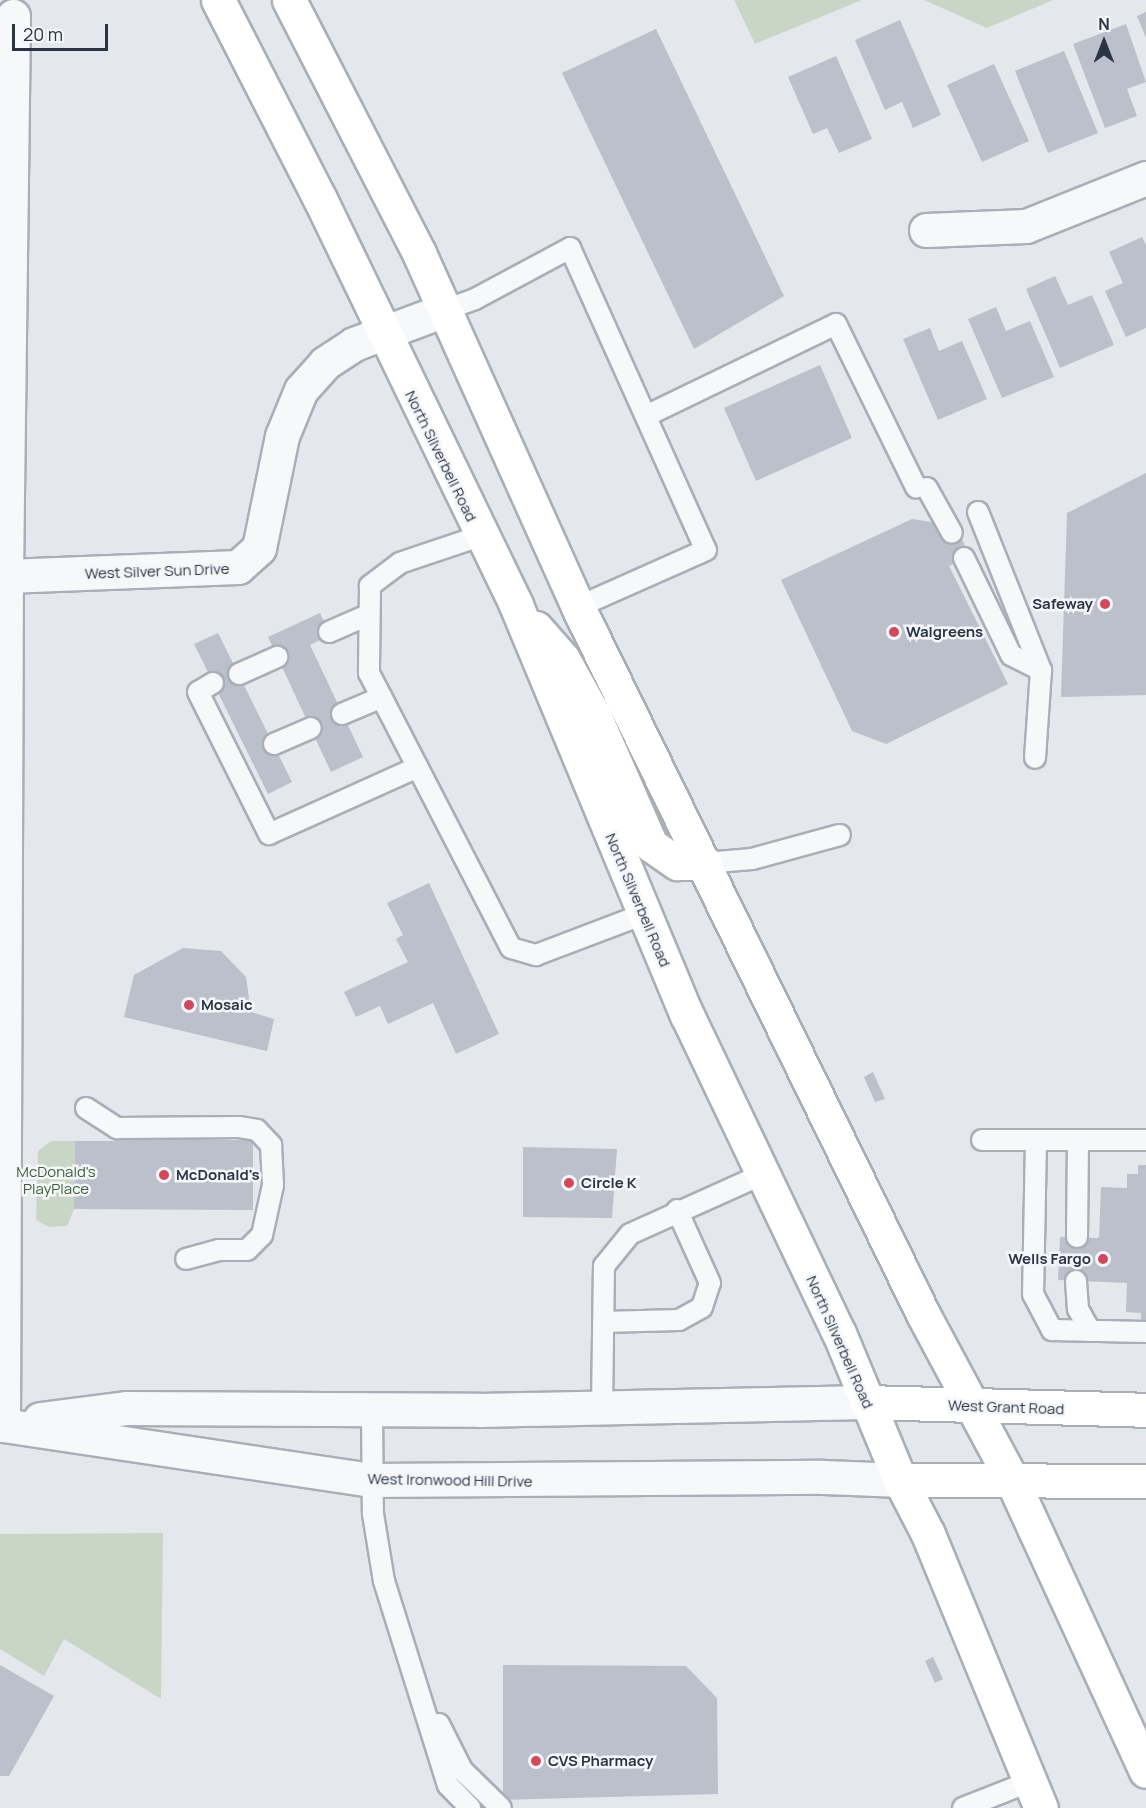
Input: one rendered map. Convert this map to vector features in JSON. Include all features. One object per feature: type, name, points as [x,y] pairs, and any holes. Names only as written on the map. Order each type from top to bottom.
[{"type":"main road","name":"North Silverbell Road","points":[[218,0],[320,199],[381,332],[516,605],[644,914],[761,1175],[839,1333],[900,1480],[928,1534],[1035,1795]]},
{"type":"main road","points":[[289,0],[418,253],[442,311],[578,607],[705,862],[923,1314],[1012,1480],[1146,1771]]},
{"type":"main road","points":[[516,605],[563,659],[594,715],[651,845],[677,863],[705,862]]},
{"type":"main road","name":"West Grant Road","points":[[866,1402],[1146,1410]]},
{"type":"main road","points":[[900,1480],[1146,1481]]},
{"type":"street","points":[[13,16],[4,351],[2,1425],[127,1408],[602,1408],[866,1402]]},
{"type":"street","points":[[926,230],[1026,226],[1146,178]]},
{"type":"street","name":"West Silver Sun Drive","points":[[4,589],[238,567],[259,548],[282,436],[301,390],[326,363],[381,332],[442,311]]},
{"type":"street","name":"West Ironwood Hill Drive","points":[[2,1425],[373,1480],[822,1477],[900,1480]]},
{"type":"lane","points":[[442,311],[475,299],[570,248],[706,550],[578,607]]},
{"type":"lane","points":[[646,416],[836,324],[921,487],[952,533]]},
{"type":"lane","points":[[978,512],[1041,669],[1035,758]]},
{"type":"lane","points":[[480,536],[400,563],[370,585],[369,673],[511,948],[536,955],[644,914]]},
{"type":"lane","points":[[964,558],[1011,655],[1041,669]]},
{"type":"lane","points":[[329,632],[368,615]]},
{"type":"lane","points":[[239,674],[277,657]]},
{"type":"lane","points":[[213,683],[198,692],[241,759],[269,834],[418,767]]},
{"type":"lane","points":[[342,714],[381,697]]},
{"type":"lane","points":[[273,744],[310,728]]},
{"type":"lane","points":[[705,862],[752,859],[840,835]]},
{"type":"lane","points":[[86,1108],[117,1128],[239,1127],[257,1130],[271,1145],[273,1185],[262,1235],[247,1250],[219,1250],[186,1259]]},
{"type":"lane","points":[[982,1140],[1146,1140]]},
{"type":"lane","points":[[1036,1140],[1033,1294],[1053,1330],[1146,1332]]},
{"type":"lane","points":[[1077,1237],[1078,1140]]},
{"type":"lane","points":[[602,1408],[604,1266],[630,1234],[677,1210],[761,1175]]},
{"type":"lane","points":[[603,1322],[679,1320],[702,1306],[710,1283],[677,1210]]},
{"type":"lane","points":[[1076,1281],[1078,1309],[1090,1331]]},
{"type":"lane","points":[[372,1409],[373,1514],[384,1581],[402,1632],[448,1785],[470,1808]]},
{"type":"lane","points":[[416,1679],[462,1770],[501,1808]]},
{"type":"lane","points":[[963,1808],[1035,1795]]},
{"type":"green space","points":[[734,0],[862,0],[755,44]]},
{"type":"green space","points":[[924,0],[1053,0],[987,28]]},
{"type":"green space","name":"McDonald's PlayPlace","points":[[51,1141],[75,1141],[74,1209],[67,1226],[49,1227],[36,1220],[38,1151]]},
{"type":"green space","points":[[163,1533],[161,1699],[64,1639],[44,1676],[0,1649],[0,1534]]},
{"type":"building","points":[[1146,12],[1146,38],[1137,16]]},
{"type":"building","points":[[900,20],[941,115],[913,128],[902,102],[885,110],[855,40]]},
{"type":"building","points":[[1126,24],[1146,82],[1127,89],[1137,116],[1105,128],[1073,44]]},
{"type":"building","points":[[656,29],[784,296],[694,349],[562,73]]},
{"type":"building","points":[[1064,51],[1098,133],[1048,153],[1015,71]]},
{"type":"building","points":[[836,56],[872,139],[839,153],[827,128],[813,134],[788,77]]},
{"type":"building","points":[[994,64],[1029,141],[982,162],[947,85]]},
{"type":"building","points":[[1142,237],[1146,245],[1146,328],[1126,337],[1105,291],[1123,283],[1109,252]]},
{"type":"building","points":[[1055,276],[1068,305],[1092,295],[1114,345],[1060,368],[1026,289]]},
{"type":"building","points":[[996,307],[1006,331],[1030,321],[1054,377],[1002,398],[968,319]]},
{"type":"building","points":[[930,328],[939,351],[962,341],[987,399],[938,420],[903,339]]},
{"type":"building","points":[[820,365],[852,438],[756,481],[724,408]]},
{"type":"building","name":"Safeway","points":[[1146,473],[1146,695],[1061,697],[1067,513]]},
{"type":"building","name":"Walgreens","points":[[912,519],[932,522],[941,539],[958,531],[970,556],[949,566],[1008,684],[886,744],[852,731],[781,580]]},
{"type":"building","points":[[320,613],[330,635],[310,645],[363,757],[331,772],[268,637]]},
{"type":"building","points":[[218,633],[292,782],[268,794],[194,644]]},
{"type":"building","points":[[429,883],[499,1034],[456,1054],[433,1003],[388,1024],[380,1006],[356,1017],[344,992],[408,962],[396,939],[403,935],[387,903]]},
{"type":"building","name":"Mosaic","points":[[183,948],[221,951],[246,977],[251,1012],[274,1019],[267,1051],[124,1017],[134,975]]},
{"type":"building","points":[[873,1072],[885,1099],[875,1102],[864,1077]]},
{"type":"building","name":"McDonald's","points":[[114,1133],[190,1133],[188,1139],[253,1140],[253,1210],[74,1209],[75,1141],[114,1141]]},
{"type":"building","name":"Circle K","points":[[523,1147],[617,1149],[612,1218],[523,1217]]},
{"type":"building","name":"Wells Fargo","points":[[1138,1165],[1146,1165],[1146,1323],[1141,1322],[1141,1313],[1126,1312],[1127,1283],[1058,1280],[1060,1237],[1099,1238],[1101,1187],[1127,1188],[1127,1174],[1138,1174]]},
{"type":"building","points":[[933,1657],[943,1679],[935,1683],[925,1661]]},
{"type":"building","points":[[0,1665],[54,1696],[9,1776],[0,1776]]},
{"type":"building","name":"CVS Pharmacy","points":[[503,1665],[686,1666],[717,1698],[718,1794],[503,1800]]},
{"type":"place","name":"Safeway","points":[[1105,604]]},
{"type":"place","name":"Walgreens","points":[[894,632]]},
{"type":"place","name":"Mosaic","points":[[189,1005]]},
{"type":"place","name":"McDonald's","points":[[164,1175]]},
{"type":"place","name":"Circle K","points":[[569,1183]]},
{"type":"place","name":"Wells Fargo","points":[[1103,1259]]},
{"type":"place","name":"CVS Pharmacy","points":[[536,1761]]}]
